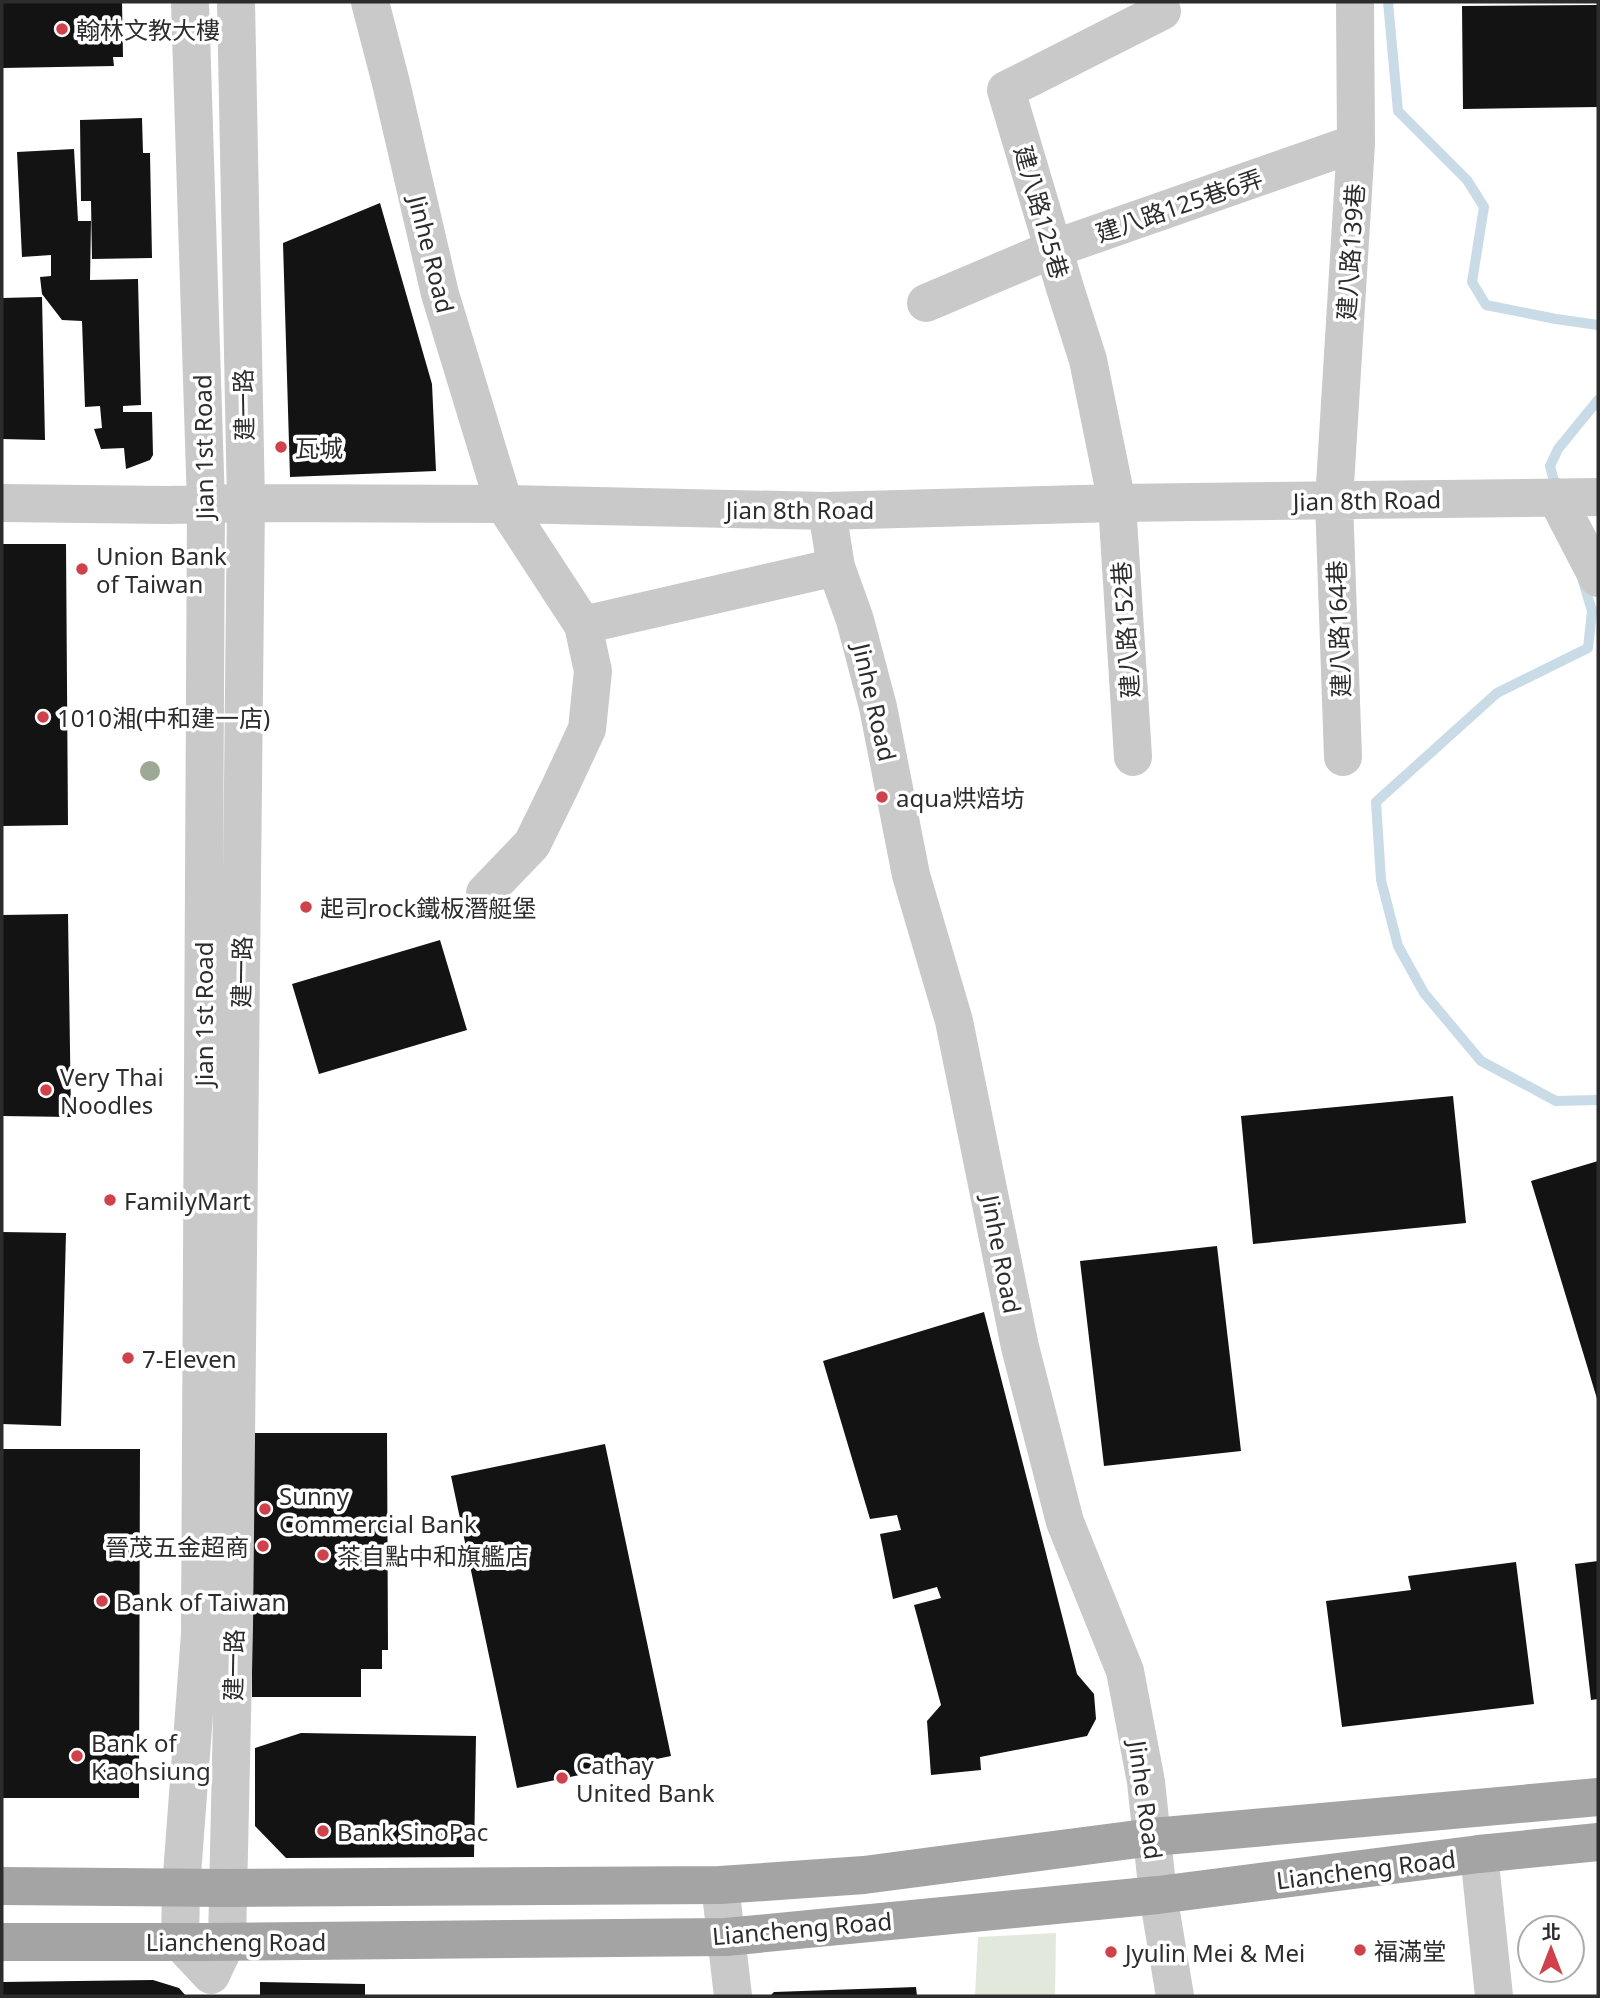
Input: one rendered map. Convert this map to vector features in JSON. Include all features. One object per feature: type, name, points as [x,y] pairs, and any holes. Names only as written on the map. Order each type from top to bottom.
[{"type":"main road","name":"Liancheng Road","points":[[2,1886],[227,1888],[720,1885],[864,1875],[1153,1837],[1598,1797]]},
{"type":"main road","name":"Liancheng Road","points":[[2,1942],[726,1937],[1158,1895],[1479,1854],[1598,1842]]},
{"type":"street","name":"Jian 1st Road","points":[[180,1942],[181,1888],[200,1634],[206,505],[190,2]]},
{"type":"street","name":"建一路","points":[[227,1941],[234,1627],[246,503],[236,2]]},
{"type":"street","name":"Jinhe Road","points":[[369,2],[391,83],[440,294],[504,504],[583,625]]},
{"type":"street","name":"建八路139巷","points":[[1334,501],[1356,144],[1355,2]]},
{"type":"street","name":"建八路125巷","points":[[1117,503],[1088,360],[1006,90],[1162,11]]},
{"type":"street","name":"建八路125巷6弄","points":[[926,303],[1053,250],[1356,144]]},
{"type":"street","points":[[1556,497],[1598,578]]},
{"type":"street","name":"Jian 8th Road","points":[[2,503],[504,504],[827,510],[1117,503],[1598,497]]},
{"type":"street","name":"建八路164巷","points":[[1334,501],[1343,757]]},
{"type":"street","name":"建八路152巷","points":[[1117,503],[1133,757]]},
{"type":"street","name":"Jinhe Road","points":[[827,510],[836,566],[855,620],[878,707],[911,875],[954,1021],[1020,1347],[1065,1522],[1125,1671],[1146,1782],[1158,1895],[1175,1996]]},
{"type":"street","points":[[485,893],[532,844],[587,729],[593,671],[583,625],[836,566]]},
{"type":"street","points":[[1479,1854],[1494,1996]]},
{"type":"street","points":[[720,1885],[733,1996]]},
{"type":"street","points":[[213,1986],[227,1941]]},
{"type":"street","points":[[180,1942],[213,1986]]},
{"type":"shaded area","points":[[1056,1933],[1055,1996],[975,1996],[978,1937]]},
{"type":"building","name":"翰林文教大樓","points":[[2,2],[122,2],[123,57],[113,57],[114,66],[2,68]]},
{"type":"building","points":[[1598,5],[1598,107],[1463,109],[1462,6]]},
{"type":"building","points":[[142,118],[143,153],[150,153],[152,258],[92,259],[91,201],[81,201],[80,120]]},
{"type":"building","points":[[74,149],[78,221],[91,221],[90,280],[138,279],[141,405],[123,406],[123,412],[152,412],[153,455],[150,460],[126,469],[124,448],[101,449],[94,429],[102,428],[100,406],[85,407],[82,321],[62,320],[42,294],[40,277],[51,276],[51,255],[22,257],[17,152]]},
{"type":"building","points":[[380,203],[432,384],[436,471],[290,477],[283,243]]},
{"type":"building","points":[[42,297],[45,440],[2,439],[2,298]]},
{"type":"building","points":[[2,544],[66,544],[68,825],[2,826]]},
{"type":"building","points":[[68,914],[71,1117],[2,1116],[2,915]]},
{"type":"building","points":[[440,940],[467,1030],[319,1074],[292,984]]},
{"type":"building","points":[[1453,1096],[1466,1223],[1253,1244],[1241,1116]]},
{"type":"building","points":[[1598,1161],[1598,1402],[1531,1181]]},
{"type":"building","points":[[2,1232],[66,1233],[61,1426],[2,1424]]},
{"type":"building","points":[[1217,1246],[1241,1451],[1104,1466],[1080,1261]]},
{"type":"building","points":[[984,1312],[1077,1674],[1094,1694],[1096,1719],[1087,1736],[980,1757],[981,1770],[931,1775],[927,1721],[941,1705],[914,1605],[941,1598],[937,1587],[893,1599],[880,1534],[901,1530],[897,1515],[870,1519],[823,1361]]},
{"type":"building","points":[[251,1433],[387,1433],[388,1650],[382,1650],[382,1669],[361,1669],[361,1697],[252,1697]]},
{"type":"building","points":[[605,1444],[671,1756],[517,1788],[451,1476]]},
{"type":"building","points":[[2,1449],[140,1449],[139,1798],[2,1798]]},
{"type":"building","points":[[1598,1561],[1598,1699],[1591,1700],[1575,1564]]},
{"type":"building","points":[[1516,1562],[1534,1704],[1342,1727],[1326,1601],[1411,1590],[1408,1576]]},
{"type":"building","points":[[301,1733],[476,1736],[474,1857],[286,1858],[255,1826],[255,1748]]},
{"type":"building","points":[[153,1980],[179,1988],[186,1996],[2,1996],[2,1982]]},
{"type":"building","points":[[260,1982],[365,1984],[365,1996],[260,1996]]},
{"type":"building","points":[[916,1987],[917,1996],[770,1996],[774,1992]]},
{"type":"waterway","points":[[1388,2],[1398,111],[1467,180],[1484,207],[1472,282],[1486,305],[1598,325]]},
{"type":"waterway","points":[[1557,492],[1550,466],[1558,449],[1598,400]]},
{"type":"waterway","points":[[1583,581],[1592,611],[1588,648],[1497,693],[1376,802],[1381,880],[1398,946],[1424,993],[1481,1061],[1556,1101],[1598,1100]]},
{"type":"place","name":"翰林文教大樓","points":[[62,29]]},
{"type":"place","name":"瓦城","points":[[281,447]]},
{"type":"place","name":"Union Bank of Taiwan","points":[[82,569]]},
{"type":"place","name":"1010湘(中和建一店)","points":[[43,717]]},
{"type":"place","name":"aqua烘焙坊","points":[[882,797]]},
{"type":"place","name":"起司rock鐵板潛艇堡","points":[[306,907]]},
{"type":"place","name":"Very Thai Noodles","points":[[46,1090]]},
{"type":"place","name":"FamilyMart","points":[[110,1200]]},
{"type":"place","name":"7-Eleven","points":[[128,1358]]},
{"type":"place","name":"Sunny Commercial Bank","points":[[265,1509]]},
{"type":"place","name":"晉茂五金超商","points":[[263,1546]]},
{"type":"place","name":"茶自點中和旗艦店","points":[[323,1555]]},
{"type":"place","name":"Bank of Taiwan","points":[[102,1601]]},
{"type":"place","name":"Bank of Kaohsiung","points":[[77,1756]]},
{"type":"place","name":"Cathay United Bank","points":[[562,1778]]},
{"type":"place","name":"Bank SinoPac","points":[[323,1831]]},
{"type":"place","name":"福滿堂","points":[[1360,1950]]},
{"type":"place","name":"Jyulin Mei & Mei","points":[[1111,1952]]}]
